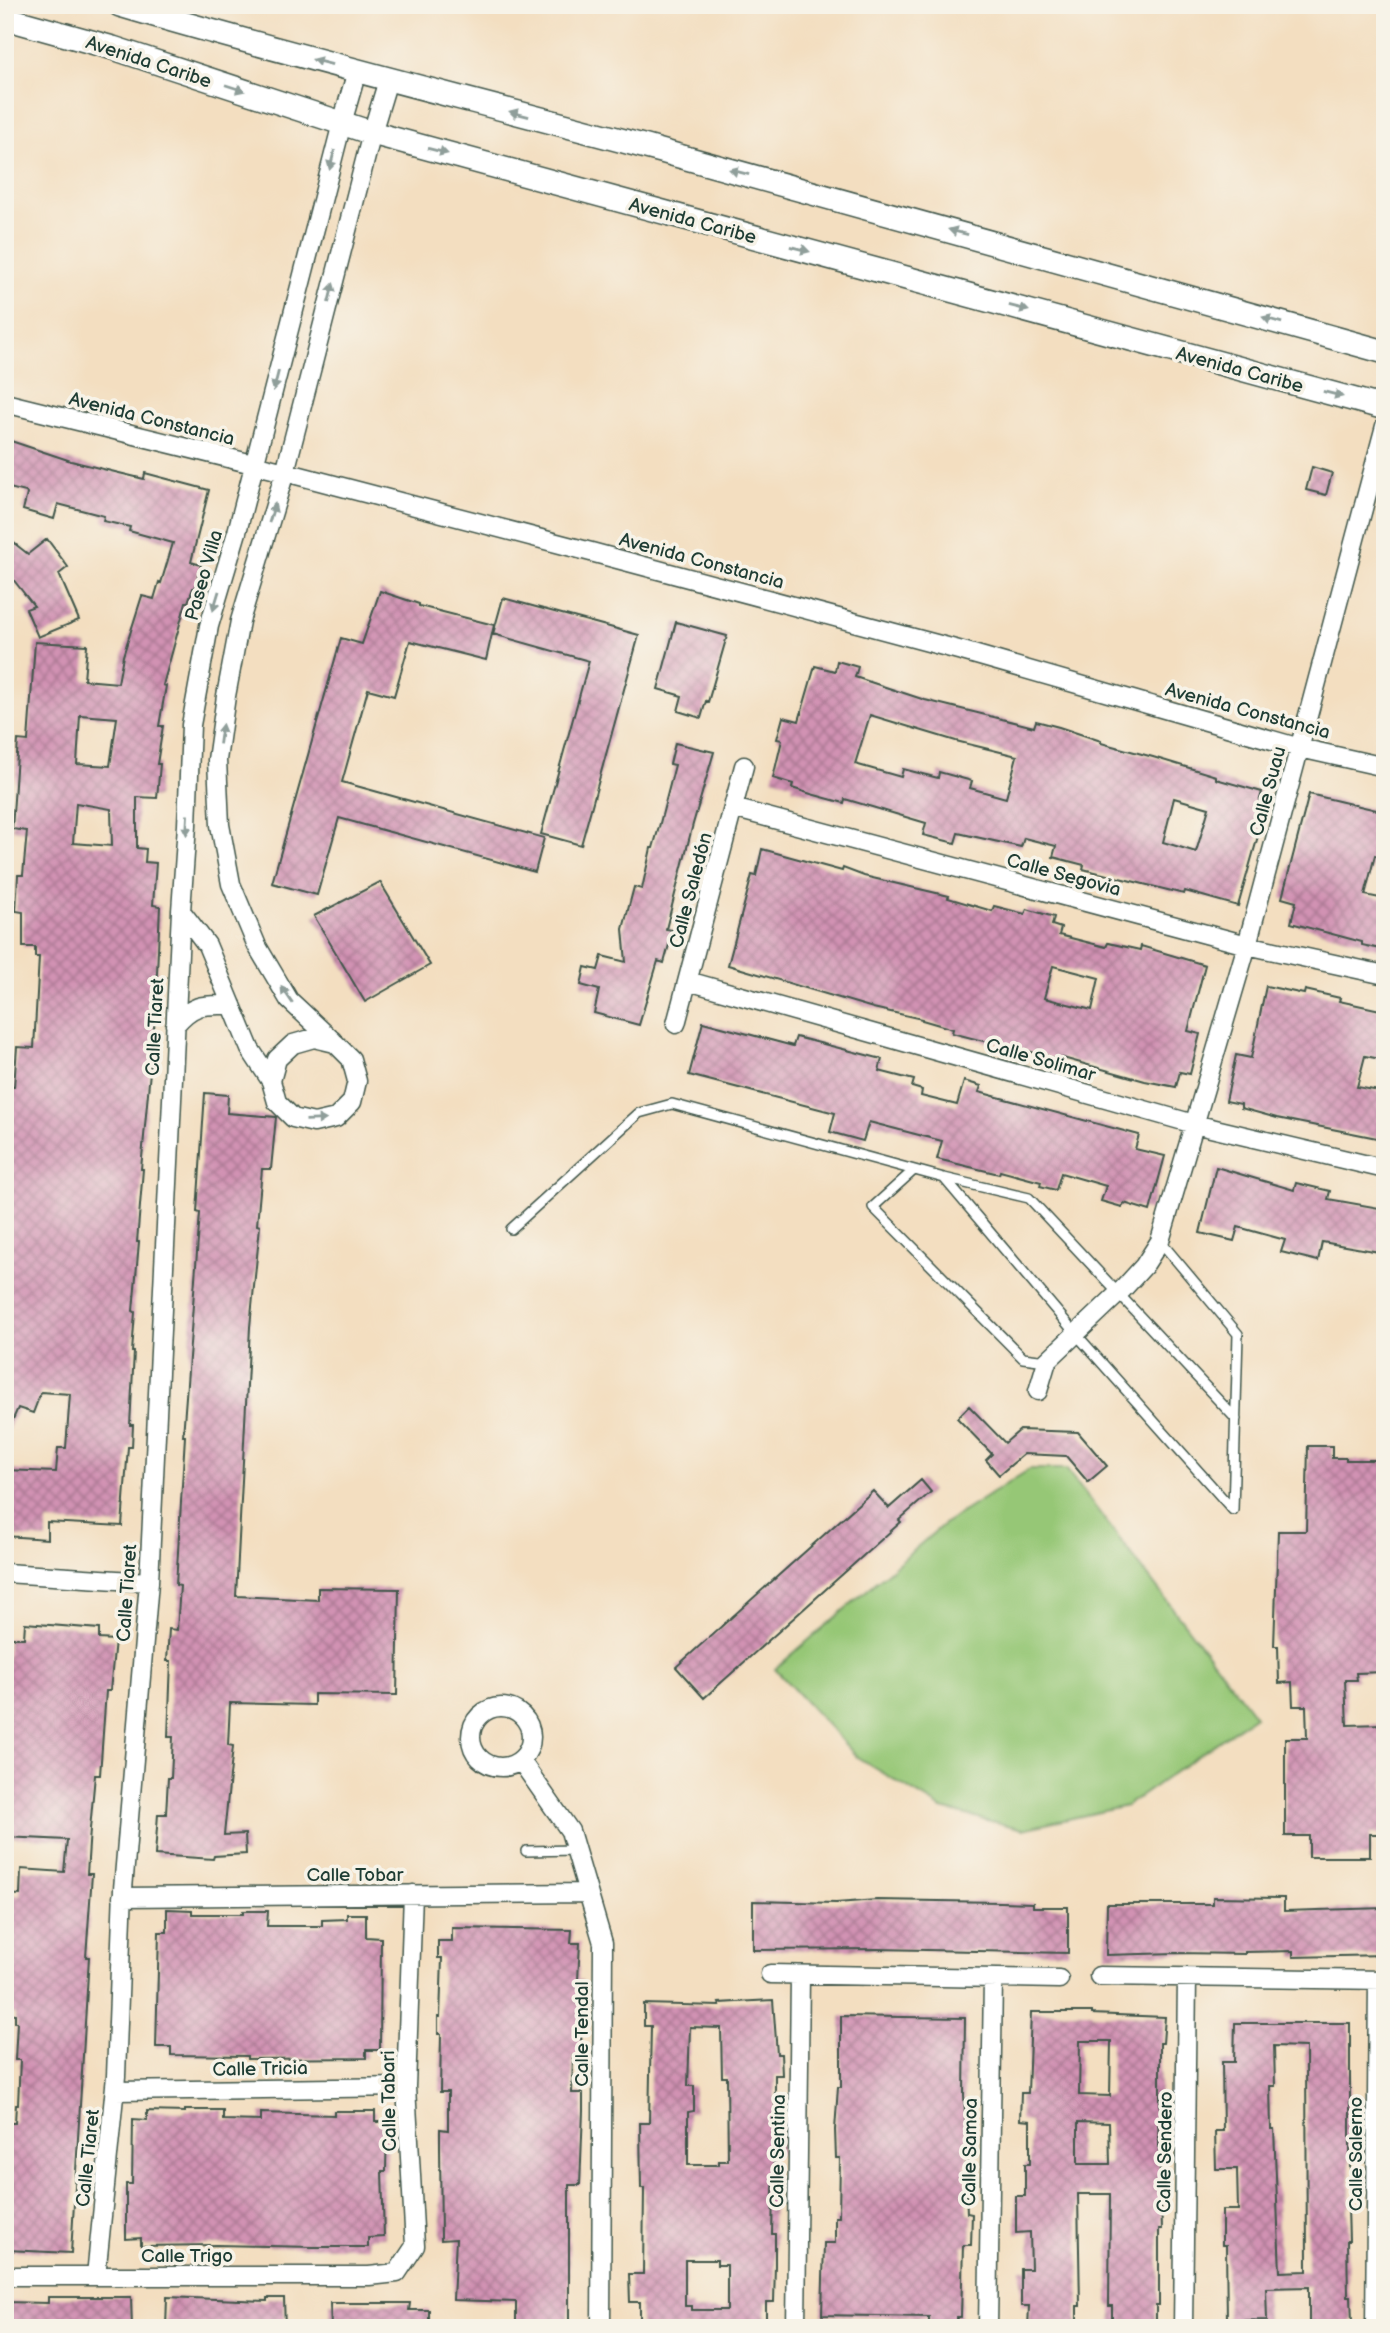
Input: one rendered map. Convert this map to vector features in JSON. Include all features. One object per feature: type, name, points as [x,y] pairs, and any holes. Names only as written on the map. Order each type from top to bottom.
[{"type":"street","points":[[120,5],[388,80],[658,150],[1046,256],[1385,352]]},
{"type":"street","name":"Avenida Caribe","points":[[5,18],[113,48],[372,133],[1385,408]]},
{"type":"street","name":"Paseo Villa","points":[[181,911],[191,725],[209,626],[237,532],[357,71]]},
{"type":"street","points":[[181,911],[207,946],[250,1048],[271,1081],[277,1102],[293,1118],[314,1124],[336,1118],[352,1102],[357,1081],[351,1059],[289,1000],[257,946],[231,884],[220,825],[217,760],[240,621],[285,472],[388,80]]},
{"type":"street","name":"Avenida Constancia","points":[[5,403],[285,472],[952,649],[1300,748],[1385,766]]},
{"type":"street","name":"Calle Suau","points":[[1047,1361],[1119,1294],[1144,1266],[1160,1241],[1247,945],[1385,426]]},
{"type":"street","name":"Calle Saledón","points":[[677,1024],[744,766]]},
{"type":"street","name":"Calle Segovia","points":[[733,808],[1247,945],[1385,975]]},
{"type":"street","name":"Calle Tiaret","points":[[96,2276],[115,2091],[122,1897],[149,1582],[181,911]]},
{"type":"street","name":"Calle Solimar","points":[[688,981],[1194,1124],[1385,1169]]},
{"type":"street","points":[[176,1025],[187,1011],[203,1005],[232,1005]]},
{"type":"street","points":[[271,1081],[277,1059],[293,1044],[314,1038],[335,1044]]},
{"type":"street","points":[[1038,1391],[1047,1361]]},
{"type":"street","points":[[5,1573],[149,1582]]},
{"type":"street","name":"Calle Tendal","points":[[521,1760],[570,1831],[603,1943],[601,2328]]},
{"type":"street","name":"Calle Tobar","points":[[122,1897],[588,1893]]},
{"type":"street","name":"Calle Tabari","points":[[369,2276],[397,2273],[415,2246],[406,2087],[413,1895]]},
{"type":"street","points":[[770,1975],[1059,1979]]},
{"type":"street","name":"Calle Sentina","points":[[796,2328],[800,1975]]},
{"type":"street","points":[[1099,1976],[1381,1980]]},
{"type":"street","name":"Calle Sendero","points":[[1183,2328],[1188,1977]]},
{"type":"street","name":"Calle Samoa","points":[[988,2328],[993,1978]]},
{"type":"street","name":"Calle Salerno","points":[[1375,2328],[1381,1980]]},
{"type":"street","name":"Calle Tricia","points":[[115,2091],[406,2087]]},
{"type":"street","name":"Calle Trigo","points":[[5,2277],[369,2276]]},
{"type":"lane","points":[[511,1229],[639,1113],[671,1104],[944,1178],[1029,1198],[1236,1419]]},
{"type":"lane","points":[[914,1170],[873,1207],[1023,1358],[1047,1361]]},
{"type":"lane","points":[[944,1178],[1076,1334],[1233,1510],[1238,1334],[1160,1241]]},
{"type":"lane","points":[[526,1851],[575,1850]]},
{"type":"green space","points":[[1030,1469],[1066,1469],[1255,1716],[1126,1806],[1023,1829],[942,1809],[857,1757],[775,1669],[945,1523]]},
{"type":"building","points":[[5,439],[71,461],[144,479],[145,473],[209,490],[191,562],[201,565],[195,588],[186,602],[163,685],[166,686],[159,726],[163,726],[157,764],[160,764],[157,798],[137,797],[137,848],[146,849],[145,862],[156,863],[153,905],[160,906],[155,1017],[141,1169],[139,1242],[133,1311],[130,1425],[133,1425],[132,1447],[128,1447],[122,1526],[47,1522],[47,1539],[5,1536],[5,1470],[56,1472],[58,1448],[66,1448],[70,1394],[41,1392],[33,1413],[18,1408],[5,1437],[5,1207],[9,1109],[11,1087],[14,1087],[17,1047],[34,1048],[39,957],[35,957],[35,947],[23,947],[23,912],[16,911],[18,875],[23,875],[27,831],[12,829],[18,740],[28,741],[35,642],[87,645],[84,680],[118,683],[123,656],[142,596],[154,599],[173,543],[129,531],[130,527],[103,521],[104,516],[58,504],[54,519],[23,510],[26,492],[5,487]],"holes":[[[80,715],[117,718],[110,766],[77,764]],[[76,803],[111,809],[112,846],[73,843]]]},
{"type":"building","points":[[1312,467],[1332,473],[1326,495],[1306,490]]},
{"type":"building","points":[[5,536],[28,554],[47,539],[68,567],[59,574],[79,620],[38,637],[26,609],[34,606],[5,569]]},
{"type":"building","points":[[380,591],[419,606],[494,625],[486,660],[410,641],[394,696],[368,689],[342,782],[544,838],[535,872],[339,818],[317,895],[272,883],[341,638],[362,644]]},
{"type":"building","points":[[503,598],[639,635],[581,845],[541,834],[589,661],[493,634]]},
{"type":"building","points":[[676,622],[727,636],[701,718],[678,711],[682,696],[658,689]]},
{"type":"building","points":[[837,661],[858,667],[855,677],[925,700],[1034,727],[1036,721],[1059,727],[1101,743],[1262,792],[1256,813],[1264,815],[1238,906],[1185,891],[1184,894],[1083,869],[1084,865],[1053,857],[1056,846],[1024,838],[1021,847],[958,833],[955,843],[923,835],[926,823],[845,799],[844,803],[811,794],[792,788],[793,784],[773,778],[782,740],[777,739],[783,717],[799,721],[815,666],[835,671]],"holes":[[[870,715],[1017,756],[1006,798],[970,788],[972,781],[939,772],[938,778],[903,769],[901,777],[855,764]],[[1174,798],[1209,808],[1196,852],[1163,842]]]},
{"type":"building","points":[[675,743],[714,752],[666,929],[673,930],[664,963],[658,961],[639,1025],[594,1013],[599,990],[581,985],[585,967],[598,970],[602,956],[626,962],[623,929],[634,887],[642,889],[675,765],[670,764]]},
{"type":"building","points":[[1309,794],[1385,812],[1385,842],[1381,857],[1375,855],[1365,895],[1385,899],[1385,950],[1291,923],[1296,902],[1282,898]]},
{"type":"building","points":[[762,849],[949,896],[948,898],[992,911],[994,906],[1025,914],[1027,909],[1054,917],[1052,925],[1061,928],[1059,935],[1106,947],[1108,943],[1140,950],[1141,946],[1205,965],[1188,1031],[1200,1034],[1190,1074],[1180,1072],[1176,1087],[1145,1081],[991,1040],[991,1043],[952,1033],[953,1029],[922,1019],[873,1008],[728,965],[752,875],[756,876]],"holes":[[[1053,966],[1099,978],[1092,1010],[1044,998]]]},
{"type":"building","points":[[380,882],[430,965],[365,1002],[314,916]]},
{"type":"building","points":[[1266,986],[1304,994],[1305,990],[1385,1011],[1385,1060],[1365,1056],[1357,1087],[1385,1092],[1385,1125],[1382,1139],[1277,1118],[1226,1101],[1236,1055],[1251,1058]]},
{"type":"building","points":[[703,1022],[793,1046],[796,1037],[882,1059],[879,1071],[914,1080],[912,1087],[922,1090],[921,1096],[957,1105],[964,1081],[981,1086],[979,1092],[1139,1135],[1135,1149],[1165,1156],[1150,1211],[1124,1203],[1122,1207],[1101,1201],[1106,1186],[1061,1173],[1056,1190],[1040,1186],[1041,1182],[1000,1171],[999,1174],[937,1159],[942,1141],[869,1122],[863,1141],[830,1132],[835,1113],[689,1075]]},
{"type":"building","points":[[205,1093],[228,1095],[227,1113],[276,1117],[271,1169],[262,1169],[257,1225],[260,1226],[250,1327],[236,1596],[318,1600],[318,1588],[399,1589],[397,1695],[314,1694],[314,1705],[230,1703],[228,1745],[233,1746],[224,1835],[245,1834],[246,1854],[214,1856],[213,1859],[155,1855],[158,1814],[166,1814],[168,1778],[171,1778],[173,1737],[168,1737],[171,1661],[167,1661],[169,1629],[177,1630],[180,1586],[176,1585],[183,1436],[200,1213],[197,1212]]},
{"type":"building","points":[[1216,1167],[1294,1190],[1296,1183],[1330,1191],[1328,1199],[1385,1209],[1385,1253],[1322,1242],[1318,1261],[1281,1252],[1285,1240],[1238,1227],[1234,1241],[1200,1233]]},
{"type":"building","points":[[969,1406],[1005,1443],[1020,1430],[1078,1432],[1107,1466],[1088,1482],[1066,1456],[1024,1454],[999,1475],[986,1460],[992,1454],[957,1418]]},
{"type":"building","points":[[1308,1446],[1332,1446],[1332,1458],[1385,1460],[1385,1672],[1356,1673],[1357,1680],[1345,1680],[1347,1725],[1385,1724],[1385,1834],[1370,1834],[1370,1857],[1309,1857],[1309,1836],[1285,1836],[1285,1738],[1307,1738],[1306,1706],[1293,1706],[1292,1682],[1279,1683],[1278,1646],[1274,1646],[1278,1531],[1306,1531]]},
{"type":"building","points":[[921,1480],[931,1492],[704,1698],[676,1667],[873,1491],[889,1508]]},
{"type":"building","points":[[25,1623],[99,1629],[99,1639],[115,1640],[110,1691],[106,1691],[100,1775],[95,1775],[90,1829],[87,1874],[92,1874],[86,1957],[89,1957],[71,2253],[7,2250],[10,2194],[5,2194],[5,2123],[15,2123],[20,2060],[15,2060],[15,2014],[5,2013],[5,1894],[20,1895],[21,1869],[64,1872],[67,1840],[5,1837],[8,1638],[24,1638]]},
{"type":"building","points":[[1213,1897],[1284,1898],[1284,1911],[1385,1908],[1385,1955],[1293,1957],[1293,1951],[1106,1955],[1107,1904],[1213,1904]]},
{"type":"building","points":[[877,1900],[1033,1903],[1033,1907],[1068,1907],[1068,1953],[877,1949],[753,1950],[753,1901],[836,1903]]},
{"type":"building","points":[[167,1909],[192,1910],[192,1914],[268,1911],[267,1926],[322,1926],[322,1920],[347,1919],[347,1914],[366,1914],[366,1937],[381,1938],[380,2050],[366,2050],[366,2058],[247,2059],[247,2056],[171,2055],[171,2047],[156,2047],[159,1932],[167,1932]]},
{"type":"building","points":[[452,1928],[572,1930],[571,1943],[580,1943],[578,1980],[582,1980],[581,2056],[573,2056],[572,2093],[583,2093],[583,2111],[580,2185],[569,2185],[569,2328],[516,2325],[516,2302],[453,2300],[456,2239],[441,2240],[440,2129],[448,2130],[448,2092],[440,2092],[441,2034],[438,2034],[442,1958],[438,1958],[438,1941],[452,1941]]},
{"type":"building","points":[[773,2000],[777,2054],[781,2054],[782,2075],[775,2075],[775,2124],[782,2124],[781,2154],[774,2154],[774,2302],[766,2302],[766,2328],[640,2328],[640,2302],[630,2302],[629,2274],[643,2274],[644,2188],[641,2188],[640,2123],[649,2123],[651,2026],[644,2026],[644,2004],[720,2006],[719,2003]],"holes":[[[690,2027],[721,2028],[722,2077],[727,2077],[728,2161],[719,2161],[719,2165],[688,2165],[688,2112],[694,2111],[694,2086],[688,2086]],[[685,2260],[717,2260],[717,2265],[727,2265],[727,2310],[692,2310],[692,2306],[685,2306]]]},
{"type":"building","points":[[1031,2012],[1092,2012],[1165,2017],[1163,2043],[1160,2043],[1158,2120],[1162,2229],[1159,2229],[1159,2305],[1156,2305],[1156,2328],[1112,2328],[1112,2306],[1109,2306],[1110,2194],[1078,2194],[1080,2306],[1077,2306],[1077,2328],[1028,2328],[1029,2306],[1021,2306],[1021,2269],[1031,2269],[1030,2232],[1016,2233],[1016,2196],[1025,2196],[1025,2164],[1030,2164],[1030,2121],[1020,2120],[1021,2093],[1028,2093]],"holes":[[[1080,2041],[1111,2041],[1110,2096],[1079,2095]],[[1078,2122],[1109,2123],[1110,2164],[1078,2164]]]},
{"type":"building","points":[[841,2016],[965,2018],[964,2095],[968,2164],[965,2164],[967,2213],[972,2214],[971,2245],[963,2245],[961,2317],[957,2317],[957,2328],[929,2328],[929,2317],[822,2315],[824,2243],[835,2243],[835,2217],[839,2217],[840,2158],[836,2158],[835,2130],[838,2087],[841,2087]]},
{"type":"building","points":[[1235,2023],[1350,2023],[1350,2207],[1347,2241],[1348,2296],[1351,2296],[1352,2322],[1309,2323],[1309,2287],[1266,2288],[1267,2320],[1227,2321],[1226,2245],[1222,2245],[1222,2210],[1238,2210],[1237,2169],[1216,2169],[1215,2131],[1223,2131],[1222,2062],[1234,2062]],"holes":[[[1274,2046],[1306,2047],[1307,2271],[1280,2272],[1274,2129],[1271,2129],[1270,2086],[1275,2086]]]},
{"type":"building","points":[[223,2110],[223,2120],[261,2121],[261,2113],[334,2115],[334,2111],[375,2111],[375,2122],[387,2122],[386,2171],[382,2171],[384,2237],[368,2238],[368,2247],[141,2246],[141,2238],[126,2239],[126,2184],[132,2184],[133,2119],[147,2120],[147,2111]]},
{"type":"building","points":[[48,2297],[131,2297],[132,2328],[5,2328],[5,2302],[48,2303]]},
{"type":"building","points":[[167,2297],[267,2301],[267,2298],[284,2298],[285,2328],[166,2328]]},
{"type":"building","points":[[330,2303],[410,2303],[409,2310],[429,2310],[429,2328],[331,2328]]}]
